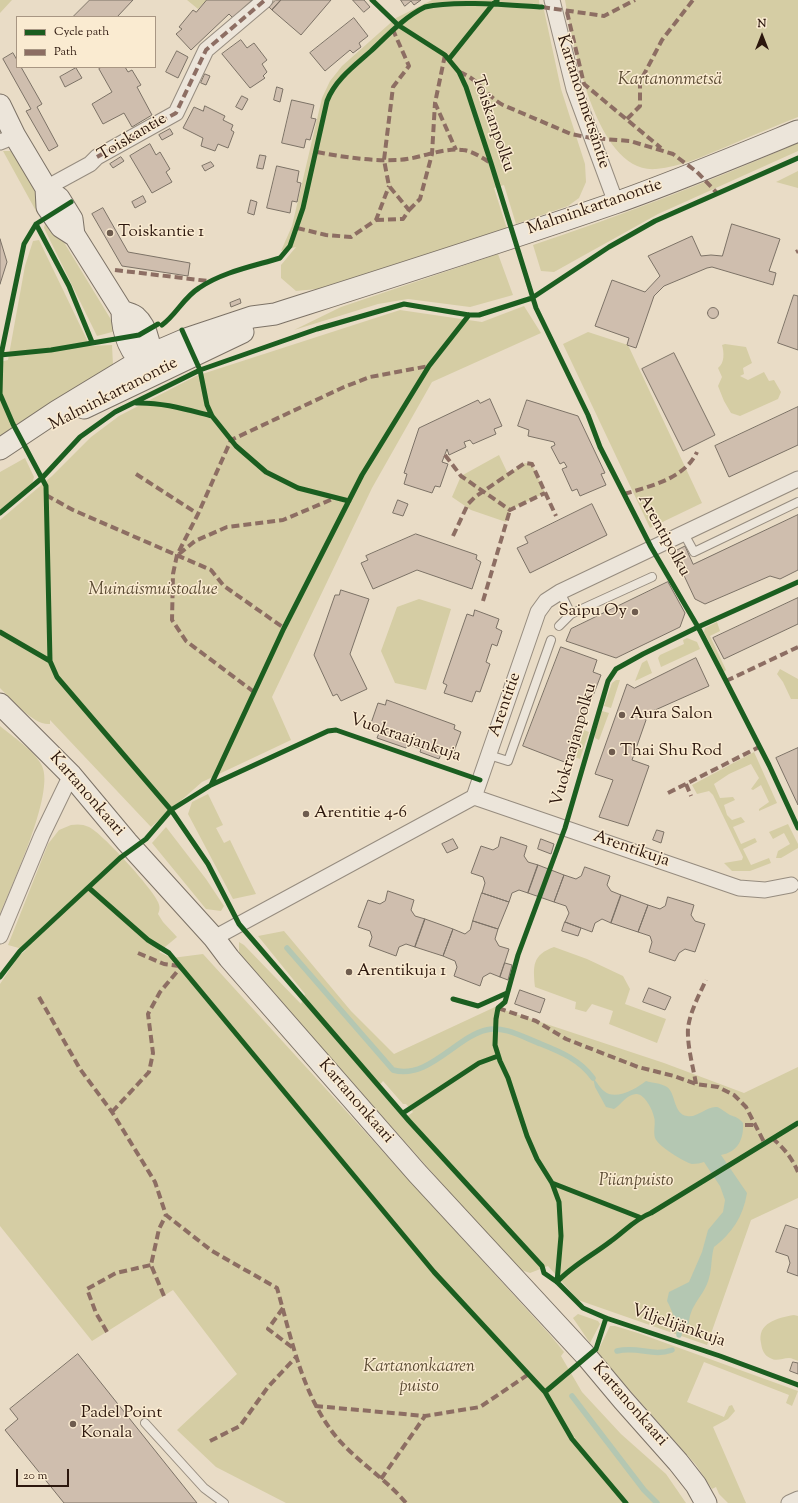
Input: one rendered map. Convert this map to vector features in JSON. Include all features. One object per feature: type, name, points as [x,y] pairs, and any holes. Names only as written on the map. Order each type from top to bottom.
[{"type":"street","name":"Toiskantie","points":[[46,188],[90,164],[97,157],[176,112],[206,50],[265,0]]},
{"type":"street","name":"Kartanonmetsäntie","points":[[552,0],[574,89],[616,203]]},
{"type":"street","points":[[0,105],[8,139],[46,188],[59,198],[72,220],[74,236],[122,311],[136,317],[145,331],[147,363]]},
{"type":"street","name":"Malminkartanontie","points":[[0,449],[57,410],[147,363],[256,327],[275,314],[446,260],[616,203],[798,131]]},
{"type":"street","name":"Malminkartanontie","points":[[0,462],[64,417],[147,363]]},
{"type":"street","name":"Arentitie","points":[[474,797],[538,612],[546,601],[560,592],[683,532],[798,479]]},
{"type":"street","name":"Kartanonkaari","points":[[0,704],[71,775],[127,842],[214,938],[229,958],[417,1173],[587,1357],[622,1400],[678,1462],[696,1485],[706,1503]]},
{"type":"street","points":[[0,936],[42,835],[71,775]]},
{"type":"street","points":[[214,938],[474,797]]},
{"type":"street","name":"Arentikuja","points":[[474,797],[739,888],[765,890],[794,886]]},
{"type":"street","points":[[789,1503],[798,1499]]},
{"type":"lane","points":[[683,532],[694,552],[798,502]]},
{"type":"lane","points":[[559,626],[571,614],[652,577]]},
{"type":"lane","points":[[560,592],[571,614]]},
{"type":"lane","points":[[489,754],[508,761],[551,640]]},
{"type":"lane","points":[[145,1423],[204,1488],[224,1503]]},
{"type":"green space","points":[[0,0],[12,0],[0,13]]},
{"type":"green space","points":[[187,0],[207,0],[198,9]]},
{"type":"green space","points":[[432,0],[539,0],[540,10],[544,10],[561,89],[585,164],[586,182],[579,198],[568,206],[516,224],[504,185],[494,188],[507,229],[327,288],[296,291],[281,278],[281,265],[296,247],[281,251],[292,226],[322,98],[330,81],[342,66],[396,18]]},
{"type":"green space","name":"Kartanonmetsä","points":[[565,0],[798,0],[798,117],[702,157],[675,166],[656,169],[635,165],[618,151],[603,129],[591,103],[581,74]]},
{"type":"green space","points":[[798,143],[798,151],[658,214],[554,272],[541,271],[533,245],[667,197]]},
{"type":"green space","points":[[3,151],[11,151],[15,154],[46,212],[41,215],[36,211]]},
{"type":"green space","points":[[798,171],[798,188],[776,182]]},
{"type":"green space","points":[[51,221],[110,318],[116,331],[97,336],[44,228],[45,224]]},
{"type":"green space","points":[[39,240],[90,346],[112,345],[113,365],[37,414],[0,440],[0,362],[8,360],[25,266],[33,241]]},
{"type":"green space","points":[[498,254],[513,295],[470,307],[408,299],[378,304],[294,330],[341,307]]},
{"type":"green space","name":"Muinaismuistoalue","points":[[524,306],[541,333],[432,382],[372,488],[272,697],[291,740],[202,782],[151,827],[50,720],[50,724],[37,721],[16,705],[0,688],[0,520],[52,476],[91,437],[119,416],[196,376],[400,310],[482,322]]},
{"type":"green space","points":[[588,332],[628,345],[702,503],[650,528],[563,344]]},
{"type":"green space","points":[[725,344],[746,347],[752,363],[743,368],[744,374],[740,376],[748,380],[764,372],[769,381],[774,380],[781,392],[778,399],[740,416],[731,413],[718,386],[722,377],[718,368],[723,360],[722,345]]},
{"type":"green space","points":[[499,455],[508,474],[525,463],[532,464],[545,493],[510,510],[506,522],[471,510],[452,497],[461,476]]},
{"type":"green space","points":[[25,458],[34,477],[32,484],[0,510],[0,472]]},
{"type":"green space","points":[[419,599],[451,609],[426,690],[395,683],[381,651],[397,607]]},
{"type":"green space","points":[[717,622],[720,631],[710,636],[726,670],[724,672],[704,632],[705,628]]},
{"type":"green space","points":[[687,638],[697,642],[700,649],[661,667],[658,658],[660,655],[684,644],[683,640]]},
{"type":"green space","points":[[647,660],[652,673],[635,681],[642,663]]},
{"type":"green space","points":[[780,669],[798,679],[798,699],[791,699],[783,682],[777,674]]},
{"type":"green space","points":[[616,680],[620,680],[611,708],[604,706],[612,683]]},
{"type":"green space","points":[[602,711],[609,713],[599,740],[595,738],[595,733]]},
{"type":"green space","points":[[0,726],[35,755],[42,766],[44,779],[43,796],[38,817],[0,914]]},
{"type":"green space","points":[[584,730],[589,732],[580,759],[575,757]]},
{"type":"green space","points":[[754,752],[777,803],[759,811],[759,809],[769,802],[761,785],[753,790],[751,789],[759,778],[751,764],[729,774],[714,784],[720,798],[733,797],[735,800],[724,805],[727,815],[732,820],[741,817],[745,822],[733,827],[741,844],[755,838],[757,842],[743,849],[751,865],[769,858],[771,863],[750,871],[732,871],[724,863],[742,860],[743,857],[713,795],[709,791],[697,794],[692,785]]},
{"type":"green space","points":[[208,794],[223,825],[216,828],[224,843],[230,840],[256,894],[233,899],[188,814],[192,802]]},
{"type":"green space","name":"Kartanonkaaren puisto","points":[[78,824],[89,827],[105,839],[154,895],[159,905],[158,914],[163,922],[177,937],[159,952],[172,958],[203,954],[551,1336],[564,1352],[561,1356],[582,1392],[621,1434],[666,1474],[686,1503],[286,1503],[216,1467],[177,1430],[237,1374],[173,1290],[92,1341],[0,1226],[0,984],[18,957],[26,950],[8,945],[48,844],[59,830]]},
{"type":"green space","points":[[788,824],[798,844],[798,848],[781,858],[776,858],[778,851],[790,844],[784,833],[773,839],[769,832]]},
{"type":"green space","points":[[166,827],[206,879],[224,906],[221,911],[206,909],[152,843]]},
{"type":"green space","name":"Piianpuisto","points":[[284,931],[351,1011],[394,1054],[495,1007],[664,1063],[744,1093],[798,1067],[798,1198],[751,1220],[707,1345],[578,1300],[548,1266],[530,1273],[521,1270],[490,1238],[239,954],[239,942],[244,945],[301,1004],[305,994],[258,936]],"holes":[[[383,1081],[403,1104],[406,1104],[413,1112],[404,1119],[377,1088]]]},
{"type":"green space","points":[[554,947],[587,959],[623,976],[630,989],[625,1004],[666,1019],[657,1043],[609,1024],[613,1011],[592,1004],[586,1012],[575,1009],[576,1002],[535,987],[534,967],[536,962],[541,954]]},
{"type":"green space","points":[[578,1314],[598,1321],[600,1324],[590,1343],[573,1318]]},
{"type":"green space","points":[[794,1315],[798,1316],[798,1361],[789,1358],[775,1360],[768,1357],[761,1346],[762,1331],[765,1326],[775,1320]]},
{"type":"green space","points":[[610,1326],[615,1326],[638,1333],[798,1391],[792,1406],[786,1403],[789,1395],[704,1362],[687,1402],[724,1417],[729,1406],[732,1405],[735,1411],[728,1419],[713,1427],[746,1503],[728,1503],[719,1494],[716,1487],[712,1489],[696,1465],[597,1353]]},
{"type":"shaded area","points":[[593,1078],[604,1091],[614,1095],[625,1093],[646,1081],[662,1085],[670,1090],[677,1108],[682,1114],[691,1116],[709,1108],[717,1107],[743,1123],[739,1144],[732,1151],[721,1155],[747,1193],[743,1210],[736,1224],[714,1247],[707,1284],[692,1310],[689,1323],[684,1327],[675,1319],[667,1301],[669,1292],[689,1282],[702,1252],[708,1230],[723,1212],[725,1200],[720,1186],[704,1162],[694,1164],[688,1163],[657,1141],[654,1135],[655,1122],[653,1114],[648,1102],[642,1096],[636,1094],[629,1096],[614,1109],[606,1107],[595,1087]]},
{"type":"building","points":[[90,0],[133,0],[118,16],[74,16]]},
{"type":"building","points":[[207,0],[252,0],[233,18],[229,14],[191,50],[176,34],[182,29],[179,27],[193,10],[196,12]]},
{"type":"building","points":[[276,0],[281,0],[272,10],[269,7]]},
{"type":"building","points":[[281,0],[331,0],[301,35],[272,10]]},
{"type":"building","points":[[353,0],[364,0],[370,7],[364,12]]},
{"type":"building","points":[[401,0],[421,0],[414,5],[411,1],[405,6]]},
{"type":"building","points":[[354,18],[368,36],[359,43],[361,47],[353,53],[350,50],[325,71],[310,53]]},
{"type":"building","points":[[241,40],[247,48],[254,43],[267,60],[262,64],[267,72],[263,76],[265,78],[250,88],[222,54]]},
{"type":"building","points":[[177,51],[188,57],[178,78],[166,72]]},
{"type":"building","points":[[13,53],[16,58],[16,68],[22,68],[42,104],[37,107],[58,146],[49,151],[26,111],[31,109],[3,59]]},
{"type":"building","points":[[76,68],[82,78],[65,87],[60,77]]},
{"type":"building","points":[[126,68],[128,72],[132,70],[141,85],[137,87],[152,115],[132,127],[124,113],[103,124],[92,104],[112,92],[99,69]]},
{"type":"building","points":[[205,74],[210,76],[206,85],[201,83]]},
{"type":"building","points":[[277,87],[283,89],[280,102],[274,100]]},
{"type":"building","points":[[242,96],[248,99],[242,110],[236,107]]},
{"type":"building","points":[[292,100],[314,105],[311,118],[316,119],[310,140],[306,139],[304,148],[282,143]]},
{"type":"building","points":[[205,106],[225,116],[223,120],[233,125],[231,130],[234,132],[228,148],[218,144],[215,151],[201,146],[203,138],[183,128],[194,107],[203,111]]},
{"type":"building","points":[[170,129],[173,134],[162,140],[159,135]]},
{"type":"building","points":[[150,144],[156,155],[160,152],[170,169],[166,172],[172,182],[152,193],[130,156]]},
{"type":"building","points":[[260,155],[266,156],[263,169],[257,168]]},
{"type":"building","points":[[121,157],[124,161],[113,168],[110,164]]},
{"type":"building","points":[[211,162],[214,166],[205,171],[202,166]]},
{"type":"building","points":[[277,166],[299,171],[297,182],[301,183],[297,202],[292,201],[290,213],[267,208]]},
{"type":"building","points":[[143,196],[146,202],[135,208],[132,202]]},
{"type":"building","points":[[251,200],[257,202],[254,215],[248,213]]},
{"type":"building","name":"Toiskantie 1","points":[[103,208],[128,252],[190,263],[188,276],[122,266],[92,214]]},
{"type":"building","points":[[732,224],[780,239],[769,271],[776,273],[773,285],[712,267],[707,268],[664,286],[654,296],[636,348],[627,345],[629,338],[595,326],[612,280],[645,292],[660,276],[648,256],[692,236],[701,256],[722,256]]},
{"type":"building","points":[[0,239],[7,262],[0,284]]},
{"type":"building","points":[[794,295],[798,296],[798,350],[778,343]]},
{"type":"building","points":[[240,299],[241,303],[231,307],[230,303]]},
{"type":"building","points":[[711,308],[715,308],[717,309],[717,317],[711,318],[708,315],[708,311]]},
{"type":"building","points":[[674,353],[715,435],[683,451],[642,369]]},
{"type":"building","points":[[490,399],[502,426],[494,429],[496,434],[473,444],[470,440],[464,442],[466,447],[449,455],[447,449],[442,462],[448,464],[440,487],[435,486],[432,493],[404,484],[407,474],[404,473],[419,428],[478,400],[480,403]]},
{"type":"building","points":[[527,400],[578,416],[605,473],[601,474],[606,485],[580,496],[577,489],[572,491],[562,469],[567,467],[564,462],[560,464],[551,447],[555,445],[554,442],[528,436],[529,430],[518,426]]},
{"type":"building","points":[[798,407],[798,445],[729,477],[715,446]]},
{"type":"building","points":[[398,500],[408,504],[403,516],[393,513]]},
{"type":"building","points":[[592,504],[607,535],[530,573],[517,548],[528,543],[525,537]]},
{"type":"building","points":[[798,515],[798,570],[780,579],[770,576],[705,604],[695,599],[673,552],[685,546],[693,564]]},
{"type":"building","points":[[416,534],[477,555],[476,559],[481,562],[472,589],[417,570],[373,589],[361,563],[368,560],[366,556]]},
{"type":"building","points":[[668,582],[685,613],[680,627],[616,658],[566,641],[571,629]]},
{"type":"building","points":[[341,590],[369,599],[350,654],[367,689],[341,701],[337,694],[333,696],[314,655],[335,595],[339,595]]},
{"type":"building","points":[[798,598],[798,624],[724,659],[713,638]]},
{"type":"building","points":[[475,610],[499,619],[496,628],[502,631],[497,646],[492,644],[486,662],[490,664],[480,692],[476,691],[472,702],[444,693],[447,685],[443,683],[467,614],[473,616]]},
{"type":"building","points":[[561,647],[597,660],[593,672],[601,675],[567,763],[523,746]]},
{"type":"building","points":[[696,658],[709,686],[644,715],[646,720],[632,760],[649,766],[628,826],[599,817],[613,780],[595,774],[627,684],[634,688]]},
{"type":"building","points":[[387,700],[455,725],[454,729],[461,732],[452,757],[441,754],[439,759],[420,752],[421,749],[408,744],[406,748],[377,738],[379,733],[369,729],[378,703],[385,705]]},
{"type":"building","points":[[798,748],[798,805],[776,758]]},
{"type":"building","points":[[657,830],[664,832],[661,843],[653,840]]},
{"type":"building","points":[[501,837],[527,846],[524,856],[528,862],[538,865],[528,893],[519,890],[512,893],[509,902],[482,893],[485,883],[483,877],[471,873],[481,846],[493,850],[498,847]]},
{"type":"building","points":[[453,839],[458,848],[447,853],[442,844]]},
{"type":"building","points":[[541,839],[554,844],[551,854],[538,849]]},
{"type":"building","points":[[538,865],[564,875],[554,902],[528,893]]},
{"type":"building","points":[[585,867],[610,876],[607,885],[611,891],[621,895],[611,923],[602,919],[595,923],[592,932],[565,922],[569,913],[566,906],[554,902],[564,875],[576,879],[581,876]]},
{"type":"building","points":[[388,891],[414,900],[411,910],[415,916],[425,919],[415,947],[406,944],[399,947],[396,956],[369,946],[372,937],[370,931],[358,927],[368,900],[380,904],[385,901]]},
{"type":"building","points":[[482,893],[509,902],[498,929],[473,921]]},
{"type":"building","points":[[621,895],[648,905],[638,932],[611,923]]},
{"type":"building","points":[[668,897],[694,905],[691,915],[695,921],[705,924],[695,952],[685,949],[679,953],[675,961],[649,952],[652,942],[650,936],[638,932],[648,905],[660,909],[665,906]]},
{"type":"building","points":[[425,919],[453,929],[443,956],[415,947]]},
{"type":"building","points":[[473,921],[498,929],[495,939],[499,946],[509,949],[500,977],[490,973],[483,977],[480,986],[454,976],[457,967],[455,961],[443,956],[453,929],[465,934],[470,930]]},
{"type":"building","points":[[565,922],[581,928],[578,936],[562,931]]},
{"type":"building","points":[[505,963],[512,965],[508,980],[500,977]]},
{"type":"building","points":[[649,988],[671,997],[665,1010],[643,1002]]},
{"type":"building","points":[[520,990],[545,999],[540,1013],[515,1004]]},
{"type":"building","points":[[786,1225],[798,1229],[798,1276],[787,1272],[790,1263],[788,1256],[776,1252]]},
{"type":"building","name":"Padel Point Konala","points":[[78,1354],[197,1503],[64,1503],[5,1430],[18,1419],[10,1409]]},
{"type":"building","points":[[793,1362],[798,1363],[798,1374],[790,1371]]},
{"type":"waterway","points":[[287,948],[393,1070],[406,1071],[418,1069],[430,1064],[475,1034],[486,1030],[500,1029],[514,1033],[563,1054],[576,1061],[593,1078]]},
{"type":"waterway","points":[[679,1335],[680,1324]]},
{"type":"waterway","points":[[617,1351],[632,1350],[665,1352],[672,1350]]},
{"type":"waterway","points":[[572,1396],[644,1490],[657,1503]]},
{"type":"marked path","points":[[97,157],[176,113],[206,50],[265,0]]},
{"type":"marked path","points":[[542,7],[604,16],[635,0]]},
{"type":"marked path","points":[[627,119],[640,106],[640,82],[662,40],[693,0]]},
{"type":"marked path","points":[[567,12],[584,84],[661,148]]},
{"type":"marked path","points":[[376,220],[403,219],[409,210],[389,186],[384,160],[393,87],[409,66],[393,30]]},
{"type":"marked path","points":[[445,55],[435,103],[456,150]]},
{"type":"marked path","points":[[459,72],[472,78],[503,105],[571,134],[591,138],[630,141],[673,154],[697,172],[717,193]]},
{"type":"marked path","points":[[409,210],[420,199],[432,154],[435,103]]},
{"type":"marked path","points":[[317,152],[337,156],[386,160],[413,158],[446,150],[463,150],[474,153],[491,163]]},
{"type":"marked path","points":[[297,228],[326,235],[351,237],[376,220],[389,186]]},
{"type":"marked path","points":[[115,270],[208,281]]},
{"type":"marked path","points":[[254,692],[186,641],[172,620],[173,574],[177,555],[198,514],[231,440],[344,387],[370,377],[429,366]]},
{"type":"marked path","points":[[624,494],[656,484],[675,475],[684,469],[697,452]]},
{"type":"marked path","points":[[445,455],[461,476],[510,510],[545,493]]},
{"type":"marked path","points":[[453,536],[468,504],[475,497],[525,463],[532,464],[556,516]]},
{"type":"marked path","points":[[136,474],[198,514]]},
{"type":"marked path","points":[[46,495],[73,510],[211,570],[224,586],[284,628]]},
{"type":"marked path","points":[[179,554],[195,541],[227,527],[283,520],[335,498]]},
{"type":"marked path","points":[[483,601],[510,510]]},
{"type":"marked path","points":[[726,681],[798,647]]},
{"type":"marked path","points":[[668,793],[759,747]]},
{"type":"marked path","points":[[686,784],[691,796]]},
{"type":"marked path","points":[[138,953],[164,964],[179,966]]},
{"type":"marked path","points":[[112,1112],[149,1072],[153,1053],[148,1014],[160,992],[181,967]]},
{"type":"marked path","points":[[696,1084],[689,1049],[688,1028],[693,1010],[706,980]]},
{"type":"marked path","points":[[39,997],[80,1069],[112,1112],[155,1182],[166,1215],[212,1251],[277,1288],[293,1347],[315,1405],[338,1439],[390,1486],[406,1503]]},
{"type":"marked path","points":[[498,1008],[536,1021],[566,1039],[638,1067],[674,1076],[696,1084],[718,1087],[734,1095],[746,1107],[764,1142]]},
{"type":"marked path","points":[[745,1125],[756,1125]]},
{"type":"marked path","points":[[772,1138],[787,1154],[798,1172]]},
{"type":"marked path","points":[[164,1296],[151,1265],[159,1229],[166,1215]]},
{"type":"marked path","points":[[107,1332],[96,1313],[87,1289],[116,1273],[151,1265]]},
{"type":"marked path","points":[[283,1308],[268,1329],[293,1348]]},
{"type":"marked path","points":[[210,1441],[240,1426],[268,1387],[296,1357]]},
{"type":"marked path","points":[[315,1406],[425,1416],[480,1407],[529,1374]]},
{"type":"marked path","points":[[381,1479],[425,1416]]},
{"type":"cycle path","name":"Toiskanpolku","points":[[372,0],[398,25],[445,55],[459,72],[466,87],[491,163],[536,308],[588,415],[600,447],[651,547],[698,627],[769,765],[798,828]]},
{"type":"cycle path","points":[[449,59],[497,1]]},
{"type":"cycle path","points":[[162,325],[189,296],[208,282],[228,274],[280,258],[290,246],[303,208],[330,93],[352,68],[403,21],[425,7],[437,5],[466,3],[542,7]]},
{"type":"cycle path","points":[[0,513],[42,478],[80,437],[115,412],[200,370],[317,329],[404,304],[469,315],[479,315],[532,298],[609,247],[655,221],[798,158]]},
{"type":"cycle path","name":"Viljelijänkuja","points":[[71,202],[36,224],[24,244],[1,355],[0,394],[13,424],[46,486],[50,661],[57,677],[171,810],[208,864],[239,924],[409,1121],[542,1266],[544,1273],[557,1282],[583,1308],[606,1318],[720,1356],[798,1385]]},
{"type":"cycle path","points":[[36,224],[69,286],[92,342]]},
{"type":"cycle path","points":[[0,977],[20,951],[120,858],[146,839],[171,810],[211,785],[284,628],[362,475],[429,366],[469,315]]},
{"type":"cycle path","points":[[0,355],[51,350],[139,335],[158,324]]},
{"type":"cycle path","points":[[182,330],[200,370],[207,405],[212,416],[236,446],[266,472],[298,488],[349,501]]},
{"type":"cycle path","points":[[136,403],[165,405],[212,416]]},
{"type":"cycle path","name":"Vuokraajanpolku","points":[[557,1282],[561,1236],[559,1202],[552,1183],[537,1159],[527,1136],[508,1078],[500,1061],[495,1045],[496,1019],[498,1008],[505,1002],[518,955],[565,828],[608,681],[616,669],[643,654],[698,627],[798,582]]},
{"type":"cycle path","points":[[0,632],[50,661]]},
{"type":"cycle path","name":"Vuokraajankuja","points":[[211,785],[328,731],[336,730],[480,780]]},
{"type":"cycle path","points":[[89,888],[148,940],[169,953],[434,1272],[545,1392],[572,1439],[626,1503]]},
{"type":"cycle path","points":[[453,999],[478,1006],[507,993]]},
{"type":"cycle path","points":[[403,1113],[479,1063],[498,1056]]},
{"type":"cycle path","points":[[557,1282],[576,1265],[604,1246],[640,1218],[651,1213],[798,1123]]},
{"type":"cycle path","points":[[552,1183],[639,1217]]},
{"type":"cycle path","points":[[545,1392],[596,1349],[606,1318]]},
{"type":"place","name":"Toiskantie 1","points":[[110,233]]},
{"type":"place","name":"Saipu Oy","points":[[635,612]]},
{"type":"place","name":"Aura Salon","points":[[622,715]]},
{"type":"place","name":"Thai Shu Rod","points":[[612,752]]},
{"type":"place","name":"Arentitie 4-6","points":[[306,814]]},
{"type":"place","name":"Arentikuja 1","points":[[349,972]]},
{"type":"place","name":"Padel Point Konala","points":[[73,1424]]}]
